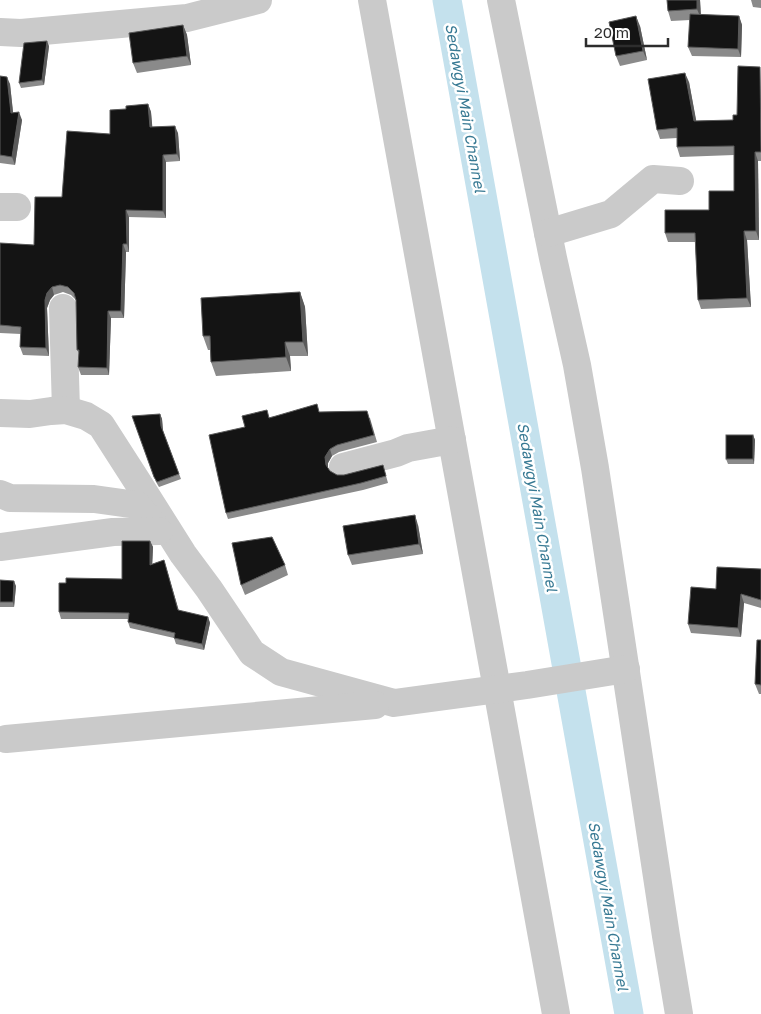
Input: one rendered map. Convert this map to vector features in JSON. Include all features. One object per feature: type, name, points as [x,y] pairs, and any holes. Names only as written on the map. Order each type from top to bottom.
[{"type":"street","points":[[0,32],[21,33],[187,18],[258,0]]},
{"type":"street","points":[[372,0],[556,1014]]},
{"type":"street","points":[[501,0],[548,233],[579,374],[679,1014]]},
{"type":"street","points":[[548,233],[611,214],[652,179],[680,181]]},
{"type":"street","points":[[63,308],[66,410]]},
{"type":"street","points":[[0,413],[30,414],[66,410],[86,416],[101,425],[183,554],[252,653],[281,672],[394,703]]},
{"type":"street","points":[[343,467],[408,448],[452,440]]},
{"type":"street","points":[[0,494],[10,498],[94,500],[138,505],[159,531],[183,554]]},
{"type":"street","points":[[0,546],[113,532],[159,531]]},
{"type":"street","points":[[6,739],[394,703],[626,669]]},
{"type":"building","points":[[667,0],[697,0],[697,9],[668,11]]},
{"type":"building","points":[[690,14],[739,16],[738,49],[688,47]]},
{"type":"building","points":[[636,16],[643,51],[616,56],[609,22]]},
{"type":"building","points":[[183,25],[187,56],[133,63],[129,33]]},
{"type":"building","points":[[47,41],[42,80],[19,83],[24,43]]},
{"type":"building","points":[[738,66],[760,67],[761,152],[755,152],[756,231],[744,231],[747,298],[698,300],[695,233],[665,233],[665,210],[709,210],[709,191],[734,191],[734,146],[677,147],[677,128],[657,130],[648,79],[685,73],[694,121],[733,120],[733,115],[737,115]]},
{"type":"building","points":[[0,76],[7,77],[11,113],[19,112],[12,157],[0,155]]},
{"type":"building","points":[[148,104],[150,127],[175,126],[177,154],[163,155],[163,211],[126,210],[127,244],[123,244],[121,311],[108,311],[107,368],[78,367],[79,350],[77,350],[76,300],[74,293],[68,287],[60,285],[52,287],[47,293],[45,300],[46,348],[20,347],[21,327],[0,325],[0,243],[34,245],[35,197],[62,197],[67,131],[110,134],[110,110],[126,109],[126,106]]},
{"type":"building","points":[[300,292],[303,342],[285,342],[286,357],[211,362],[210,336],[203,336],[201,298]]},
{"type":"building","points":[[317,404],[319,412],[367,411],[374,435],[337,445],[330,449],[325,457],[326,465],[330,471],[337,475],[344,475],[383,465],[386,476],[226,513],[209,435],[245,427],[242,416],[267,410],[269,418]]},
{"type":"building","points":[[160,414],[161,426],[179,474],[157,482],[132,416]]},
{"type":"building","points":[[726,435],[753,435],[753,459],[726,459]]},
{"type":"building","points":[[415,515],[419,544],[348,555],[343,526]]},
{"type":"building","points":[[272,537],[285,565],[241,585],[232,543]]},
{"type":"building","points":[[122,541],[150,541],[150,565],[164,560],[178,610],[208,617],[202,644],[174,638],[175,633],[128,622],[129,613],[59,612],[59,583],[66,583],[66,578],[122,579]]},
{"type":"building","points":[[717,567],[761,569],[761,600],[741,594],[738,628],[688,624],[691,587],[716,589]]},
{"type":"building","points":[[0,580],[14,581],[13,602],[0,602]]},
{"type":"building","points":[[757,640],[761,640],[761,685],[755,684]]},
{"type":"waterway","name":"Sedawgyi Main Channel","points":[[447,0],[629,1014]]}]
